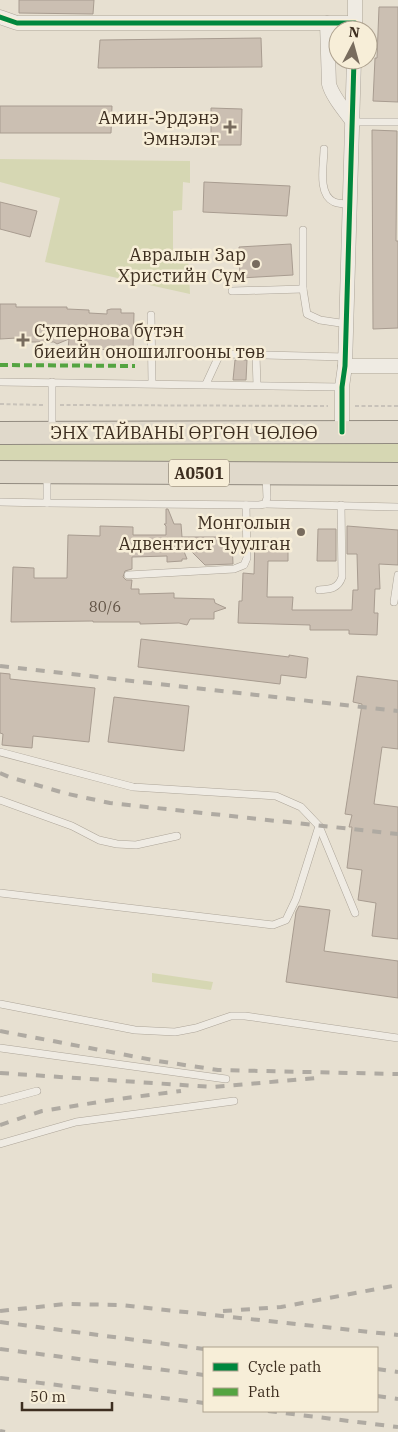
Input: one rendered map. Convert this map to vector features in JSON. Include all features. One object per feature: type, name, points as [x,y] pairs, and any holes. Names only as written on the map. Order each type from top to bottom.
[{"type":"highway","name":"ЭНХ ТАЙВАНЫ ӨРГӨН ЧӨЛӨӨ","points":[[0,433],[398,432]]},
{"type":"highway","name":"A0501","points":[[0,472],[398,474]]},
{"type":"street","points":[[355,0],[355,20]]},
{"type":"street","points":[[0,17],[17,23],[327,23],[329,84],[331,92],[353,122]]},
{"type":"street","points":[[342,432],[341,406],[346,361],[354,70]]},
{"type":"street","points":[[346,361],[398,366]]},
{"type":"lane","points":[[353,122],[398,122]]},
{"type":"lane","points":[[324,149],[323,186],[328,198],[335,203],[351,204]]},
{"type":"lane","points":[[304,230],[303,289],[307,314],[320,320],[347,324]]},
{"type":"lane","points":[[232,291],[303,289]]},
{"type":"lane","points":[[151,315],[152,384]]},
{"type":"lane","points":[[206,384],[218,358],[224,354],[346,361]]},
{"type":"lane","points":[[256,355],[257,385]]},
{"type":"lane","points":[[0,382],[342,386]]},
{"type":"lane","points":[[52,382],[52,433]]},
{"type":"lane","points":[[47,472],[47,502]]},
{"type":"lane","points":[[265,504],[267,498],[266,473]]},
{"type":"lane","points":[[0,502],[398,507]]},
{"type":"lane","points":[[128,576],[234,569],[244,565],[247,558],[246,505]]},
{"type":"lane","points":[[319,590],[336,587],[342,578],[341,506]]},
{"type":"lane","points":[[394,602],[398,575]]},
{"type":"lane","points":[[0,752],[133,787],[276,796],[300,807],[319,826],[355,913]]},
{"type":"lane","points":[[0,800],[72,826],[98,840],[117,844],[136,844],[176,836]]},
{"type":"lane","points":[[0,893],[273,925],[286,920],[296,899],[319,826]]},
{"type":"lane","points":[[0,1004],[135,1030],[175,1032],[196,1028],[231,1016],[245,1016],[398,1038]]},
{"type":"lane","points":[[0,1048],[226,1079]]},
{"type":"lane","points":[[0,1101],[38,1091]]},
{"type":"lane","points":[[0,1144],[76,1122],[234,1101]]},
{"type":"path","points":[[0,404],[398,406]]},
{"type":"green space","points":[[0,159],[190,161],[190,183],[183,182],[182,210],[173,211],[173,252],[188,255],[190,294],[45,262],[60,198],[0,182]]},
{"type":"green space","points":[[0,442],[398,442],[398,465],[0,463]]},
{"type":"green space","points":[[152,973],[213,982],[211,990],[152,982]]},
{"type":"building","points":[[19,0],[94,0],[93,14],[19,13]]},
{"type":"building","points":[[379,7],[398,7],[398,102],[373,101],[374,70],[378,70]]},
{"type":"building","points":[[261,38],[262,67],[98,68],[100,40]]},
{"type":"building","points":[[0,106],[112,106],[111,133],[0,133]]},
{"type":"building","name":"Амин-Эрдэнэ Эмнэлэг","points":[[211,108],[242,109],[241,145],[211,145]]},
{"type":"building","points":[[372,130],[397,131],[396,241],[398,241],[398,328],[373,329]]},
{"type":"building","points":[[204,182],[290,186],[287,216],[203,212]]},
{"type":"building","points":[[0,202],[37,211],[30,237],[0,229]]},
{"type":"building","points":[[291,244],[293,275],[240,278],[239,247]]},
{"type":"building","points":[[0,304],[16,304],[16,307],[67,307],[67,309],[89,310],[89,313],[107,314],[107,310],[121,309],[121,313],[134,313],[133,350],[68,349],[69,339],[57,344],[54,342],[24,342],[17,338],[0,339]]},
{"type":"building","points":[[235,360],[247,360],[246,380],[233,380]]},
{"type":"building","points":[[166,509],[168,509],[174,524],[181,524],[182,537],[232,537],[233,564],[205,565],[179,539],[187,559],[167,562],[167,556],[132,557],[132,569],[125,571],[123,577],[126,580],[132,580],[131,589],[139,589],[139,594],[174,593],[174,598],[214,599],[215,603],[226,608],[214,612],[214,619],[190,619],[187,625],[179,623],[140,624],[140,622],[93,621],[11,622],[13,567],[34,568],[34,578],[67,578],[68,535],[100,536],[100,526],[133,527],[133,535],[166,535],[166,526],[164,524],[166,524]]},
{"type":"building","points":[[347,526],[398,530],[398,565],[379,564],[380,589],[375,589],[374,613],[378,613],[377,635],[349,634],[349,630],[310,630],[310,625],[238,623],[239,601],[242,601],[243,573],[254,574],[255,539],[288,540],[288,561],[268,561],[267,597],[293,597],[292,610],[352,610],[353,590],[358,590],[357,554],[347,554]]},
{"type":"building","points":[[318,529],[336,529],[336,561],[317,561]]},
{"type":"building","points":[[141,639],[308,658],[306,678],[281,675],[280,684],[138,667]]},
{"type":"building","points":[[0,673],[10,674],[10,679],[95,688],[89,742],[33,736],[32,748],[2,745],[3,734],[0,733]]},
{"type":"building","points":[[357,676],[398,681],[398,749],[382,747],[374,804],[398,807],[398,939],[372,936],[376,903],[358,900],[362,870],[347,868],[352,827],[349,827],[352,815],[345,814],[362,704],[353,702]]},
{"type":"building","points":[[114,697],[189,706],[184,751],[108,742]]},
{"type":"building","points":[[299,906],[330,910],[324,951],[398,961],[398,998],[286,982],[296,912]]},
{"type":"railway","points":[[0,666],[398,711]]},
{"type":"railway","points":[[0,773],[68,794],[110,803],[398,834]]},
{"type":"railway","points":[[0,1031],[158,1061],[218,1070],[398,1074]]},
{"type":"railway","points":[[0,1073],[213,1087],[317,1078]]},
{"type":"railway","points":[[0,1125],[42,1111],[181,1091]]},
{"type":"railway","points":[[223,1311],[281,1307],[398,1285]]},
{"type":"railway","points":[[0,1311],[66,1304],[120,1305],[398,1335]]},
{"type":"railway","points":[[0,1322],[203,1349]]},
{"type":"railway","points":[[0,1349],[203,1375]]},
{"type":"railway","points":[[378,1369],[398,1372]]},
{"type":"railway","points":[[0,1378],[203,1403]]},
{"type":"railway","points":[[378,1396],[398,1399]]},
{"type":"railway","points":[[276,1412],[398,1427]]},
{"type":"railway","points":[[0,1431],[5,1432]]},
{"type":"marked path","points":[[0,365],[135,366]]},
{"type":"cycle path","points":[[0,17],[17,23],[328,23]]},
{"type":"cycle path","points":[[342,432],[354,70]]},
{"type":"place","name":"Амин-Эрдэнэ Эмнэлэг","points":[[230,127]]},
{"type":"place","name":"Авралын 3ар Христийн Сүм","points":[[256,264]]},
{"type":"place","name":"Супернова бүтэн биеийн оношилгооны төв","points":[[23,340]]},
{"type":"place","name":"Монголын Адвентист Чуулган","points":[[301,532]]}]
